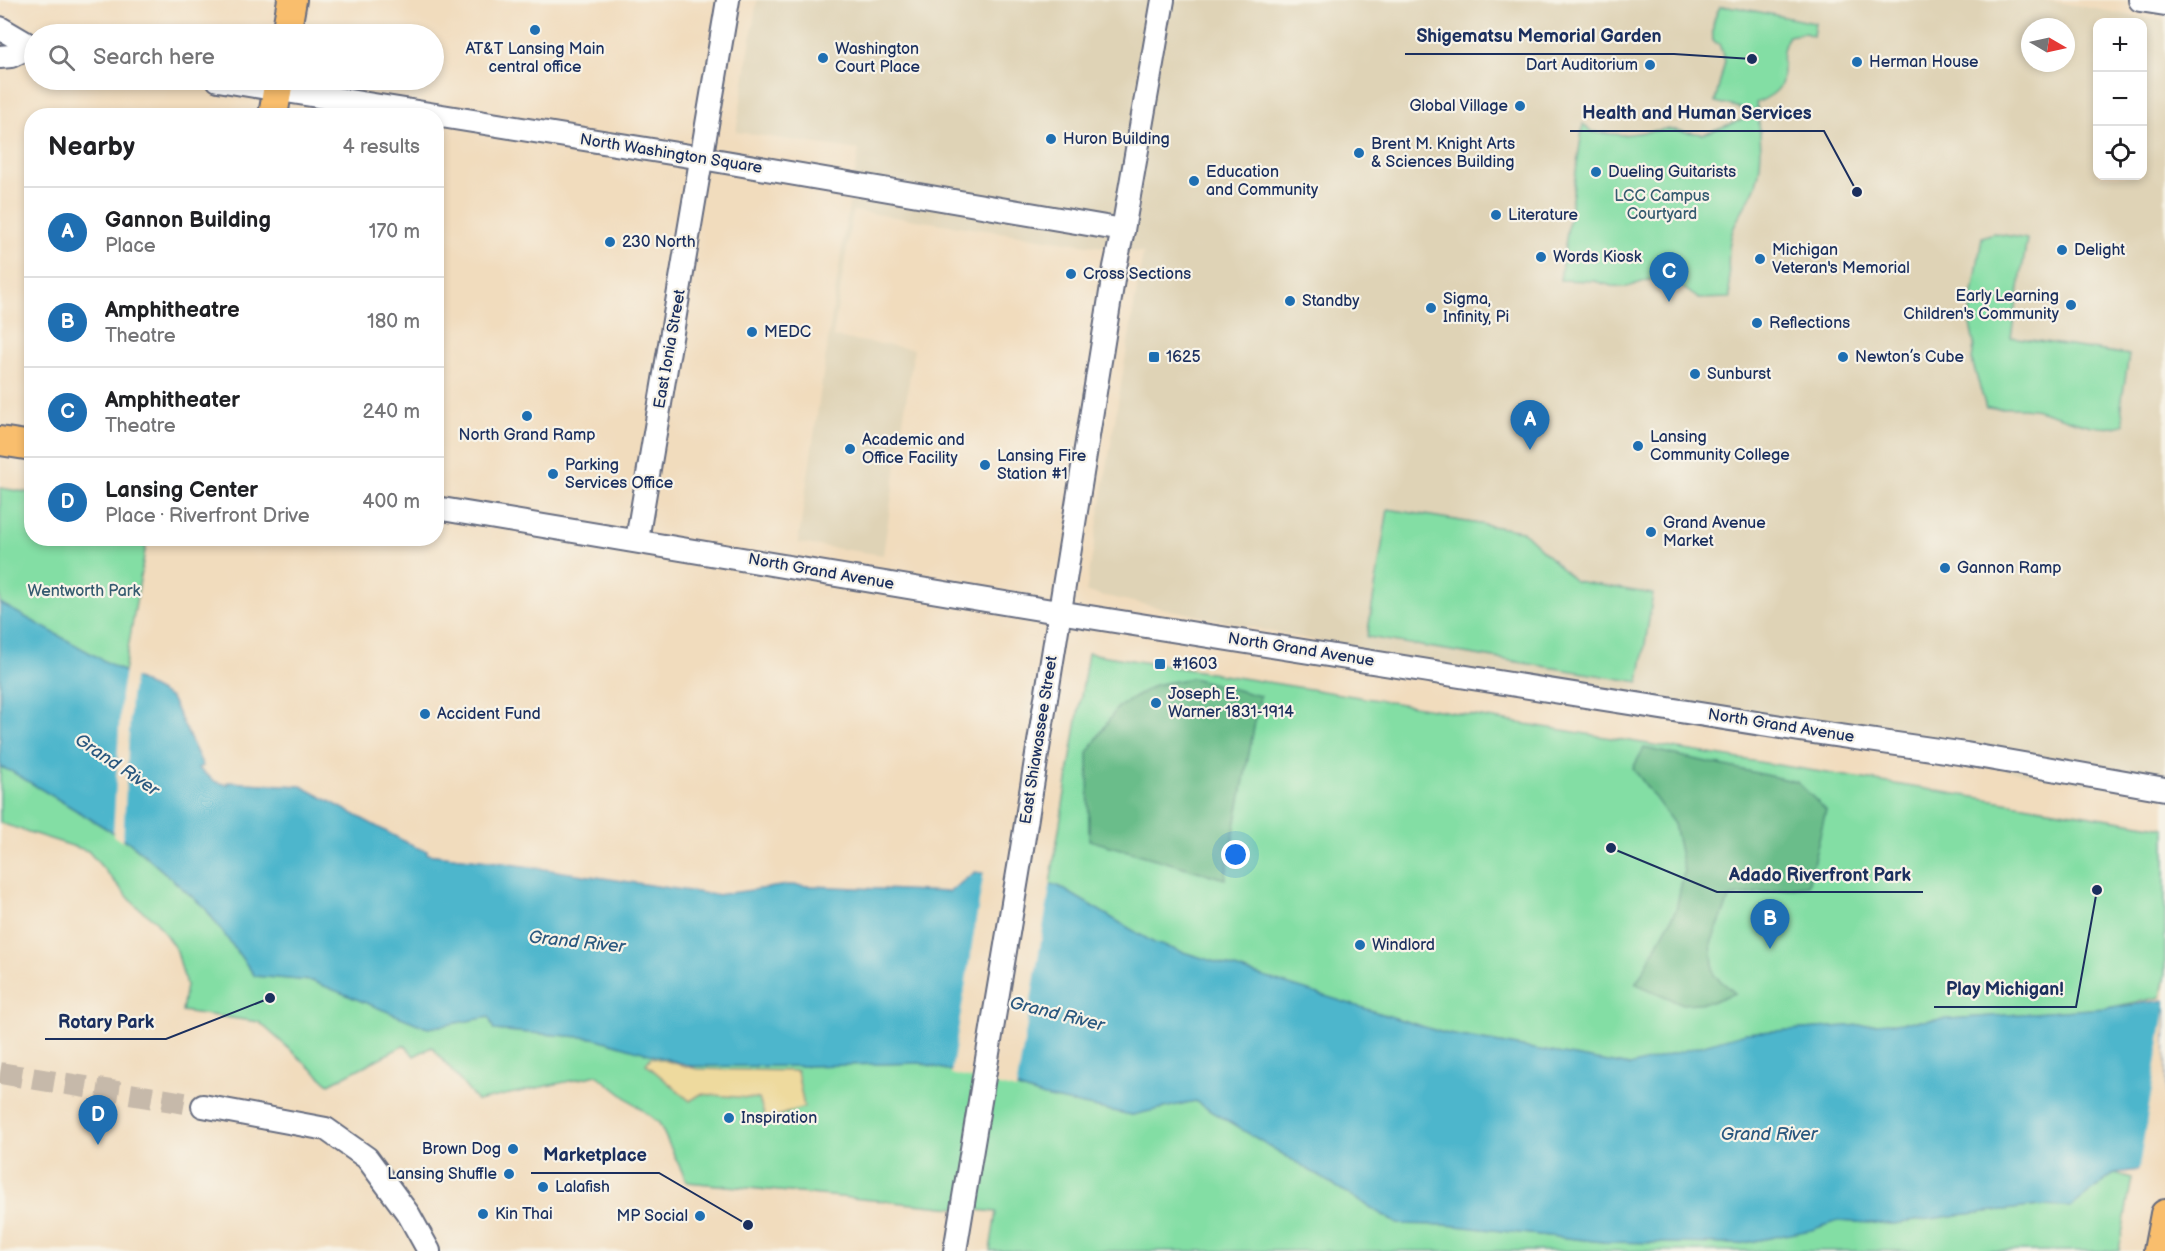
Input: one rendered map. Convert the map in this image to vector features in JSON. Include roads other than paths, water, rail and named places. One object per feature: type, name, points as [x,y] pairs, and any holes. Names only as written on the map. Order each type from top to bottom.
[{"type":"main road","points":[[288,24],[292,0]]},
{"type":"main road","points":[[0,441],[24,445]]},
{"type":"street","name":"East Ionia Street","points":[[637,540],[728,0]]},
{"type":"street","name":"East Shiawassee Street","points":[[955,1251],[1020,861],[1114,267],[1123,230],[1163,0]]},
{"type":"street","points":[[2140,0],[2165,4]]},
{"type":"street","points":[[0,28],[24,43]]},
{"type":"street","points":[[0,57],[24,51]]},
{"type":"street","name":"North Washington Square","points":[[257,90],[364,108]]},
{"type":"street","name":"North Washington Square","points":[[444,120],[702,158],[1123,230]]},
{"type":"street","name":"North Grand Avenue","points":[[444,509],[1058,612],[1806,731],[1966,754],[2165,789]]},
{"type":"street","points":[[203,1106],[326,1129],[367,1158],[409,1215],[429,1251]]},
{"type":"water","name":"Grand River","points":[[0,603],[171,698],[203,766],[198,768],[216,782],[228,785],[228,782],[301,786],[415,847],[427,851],[427,854],[497,862],[716,895],[788,885],[949,892],[975,872],[1050,884],[1058,886],[1154,943],[1443,1033],[1630,1066],[1746,1033],[2107,1008],[2165,1000],[2165,1167],[2115,1173],[2071,1207],[2039,1206],[1893,1224],[1837,1221],[1811,1230],[1738,1244],[1604,1242],[1447,1225],[1398,1224],[1195,1101],[1132,1115],[1045,1097],[920,1063],[691,1066],[594,1038],[494,1030],[489,1017],[428,1028],[312,981],[255,976],[205,908],[131,843],[11,771],[0,767]]},
{"type":"tunnel","points":[[0,1073],[203,1106]]},
{"type":"place","name":"AT&T Lansing Main central office","points":[[535,30]]},
{"type":"place","name":"Washington Court Place","points":[[823,58]]},
{"type":"place","name":"Shigematsu Memorial Garden","points":[[1752,59]]},
{"type":"place","name":"Herman House","points":[[1857,62]]},
{"type":"place","name":"Dart Auditorium","points":[[1650,65]]},
{"type":"place","name":"Global Village","points":[[1520,106]]},
{"type":"place","name":"Huron Building","points":[[1051,139]]},
{"type":"place","name":"Brent M. Knight Arts & Sciences Building","points":[[1359,153]]},
{"type":"place","name":"Dueling Guitarists","points":[[1596,172]]},
{"type":"place","name":"Education and Community","points":[[1194,181]]},
{"type":"place","name":"Health and Human Services","points":[[1857,192]]},
{"type":"place","name":"Literature","points":[[1496,215]]},
{"type":"place","name":"230 North","points":[[610,242]]},
{"type":"place","name":"Delight","points":[[2062,250]]},
{"type":"place","name":"Words Kiosk","points":[[1541,257]]},
{"type":"place","name":"Michigan Veteran's Memorial","points":[[1760,259]]},
{"type":"place","name":"Cross Sections","points":[[1071,274]]},
{"type":"place","name":"Standby","points":[[1290,301]]},
{"type":"place","name":"Amphitheater","points":[[1669,302]]},
{"type":"place","name":"Early Learning Children's Community","points":[[2071,305]]},
{"type":"place","name":"Sigma, Infinity, Pi","points":[[1431,308]]},
{"type":"place","name":"Reflections","points":[[1757,323]]},
{"type":"place","name":"MEDC","points":[[752,332]]},
{"type":"place","name":"1625","points":[[1154,357]]},
{"type":"place","name":"Newton’s Cube","points":[[1843,357]]},
{"type":"place","name":"Sunburst","points":[[1695,374]]},
{"type":"place","name":"North Grand Ramp","points":[[527,416]]},
{"type":"place","name":"Lansing Community College","points":[[1638,446]]},
{"type":"place","name":"Academic and Office Facility","points":[[850,449]]},
{"type":"place","name":"Gannon Building","points":[[1530,450]]},
{"type":"place","name":"Lansing Fire Station #1","points":[[985,465]]},
{"type":"place","name":"Parking Services Office","points":[[553,474]]},
{"type":"place","name":"Grand Avenue Market","points":[[1651,532]]},
{"type":"place","name":"Gannon Ramp","points":[[1945,568]]},
{"type":"place","name":"#1603","points":[[1160,664]]},
{"type":"place","name":"Joseph E. Warner 1831-1914","points":[[1156,703]]},
{"type":"place","name":"Accident Fund","points":[[425,714]]},
{"type":"place","name":"Adado Riverfront Park","points":[[1611,848]]},
{"type":"place","name":"Play Michigan!","points":[[2097,890]]},
{"type":"place","name":"Windlord","points":[[1360,945]]},
{"type":"place","name":"Amphitheatre","points":[[1770,949]]},
{"type":"place","name":"Rotary Park","points":[[270,998]]},
{"type":"place","name":"Inspiration","points":[[729,1118]]},
{"type":"place","name":"Lansing Center","points":[[98,1145]]},
{"type":"place","name":"Brown Dog","points":[[513,1149]]},
{"type":"place","name":"Lansing Shuffle","points":[[509,1174]]},
{"type":"place","name":"Lalafish","points":[[543,1187]]},
{"type":"place","name":"Kin Thai","points":[[483,1214]]},
{"type":"place","name":"MP Social","points":[[700,1216]]},
{"type":"place","name":"Marketplace","points":[[748,1225]]},
{"type":"park label","name":"LCC Campus Courtyard","points":[[1662,205]]},
{"type":"park label","name":"Wentworth Park","points":[[84,591]]}]
